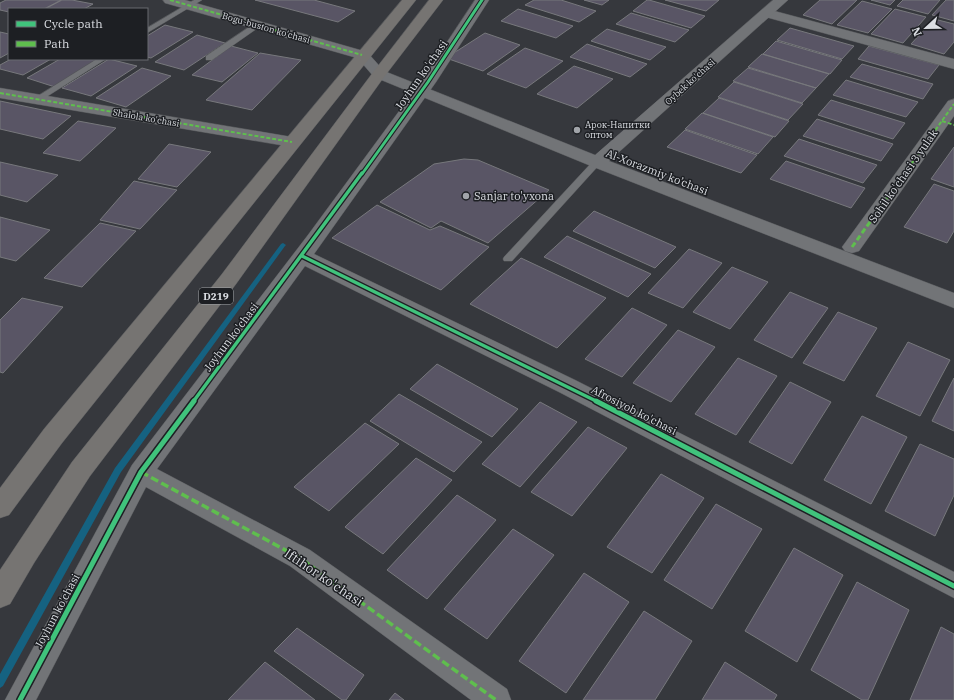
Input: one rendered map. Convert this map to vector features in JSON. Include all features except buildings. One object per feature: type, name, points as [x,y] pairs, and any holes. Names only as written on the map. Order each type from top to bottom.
[{"type":"main road","points":[[0,507],[53,436],[408,0]]},
{"type":"main road","name":"D219","points":[[0,595],[24,555],[81,469],[229,279],[382,69],[436,0]]},
{"type":"street","name":"Bogu-buston ko'chasi","points":[[170,0],[194,3],[258,25],[362,56]]},
{"type":"street","name":"Joyhun ko'chasi","points":[[20,700],[141,472],[302,256],[424,86],[482,0]]},
{"type":"street","name":"Oybek ko'chasi","points":[[603,158],[781,0]]},
{"type":"street","points":[[767,13],[954,64]]},
{"type":"street","name":"Al-Xorazmiy ko’chasi","points":[[362,56],[382,69],[954,301]]},
{"type":"street","name":"Shalola ko'chasi","points":[[0,93],[292,142]]},
{"type":"street","name":"Sohil ko'chasi 3 yulak","points":[[852,247],[948,123],[954,104]]},
{"type":"street","name":"Al-Xorazmiy ko’chasi","points":[[603,158],[852,247],[954,286]]},
{"type":"street","name":"Afrosiyob ko'chasi","points":[[302,256],[567,386],[954,586]]},
{"type":"street","name":"Iftihor ko'chasi","points":[[141,472],[300,558],[496,700]]},
{"type":"lane","points":[[148,30],[194,3]]},
{"type":"lane","points":[[209,58],[258,25]]},
{"type":"lane","points":[[37,99],[100,60]]},
{"type":"lane","points":[[508,259],[603,158]]},
{"type":"waterway","points":[[0,683],[118,470],[283,245]]},
{"type":"marked path","points":[[170,0],[362,55]]},
{"type":"marked path","points":[[0,93],[292,142]]},
{"type":"marked path","points":[[852,247],[954,104]]},
{"type":"marked path","points":[[942,121],[954,125]]},
{"type":"marked path","points":[[141,472],[300,558],[496,700]]},
{"type":"cycle path","points":[[20,700],[141,472],[315,239],[428,82],[482,0]]},
{"type":"cycle path","points":[[302,256],[567,386],[954,586]]},
{"type":"place","name":"Арок-Напитки оптом","points":[[577,130]]},
{"type":"place","name":"Sanjar to'yxona","points":[[466,196]]}]
